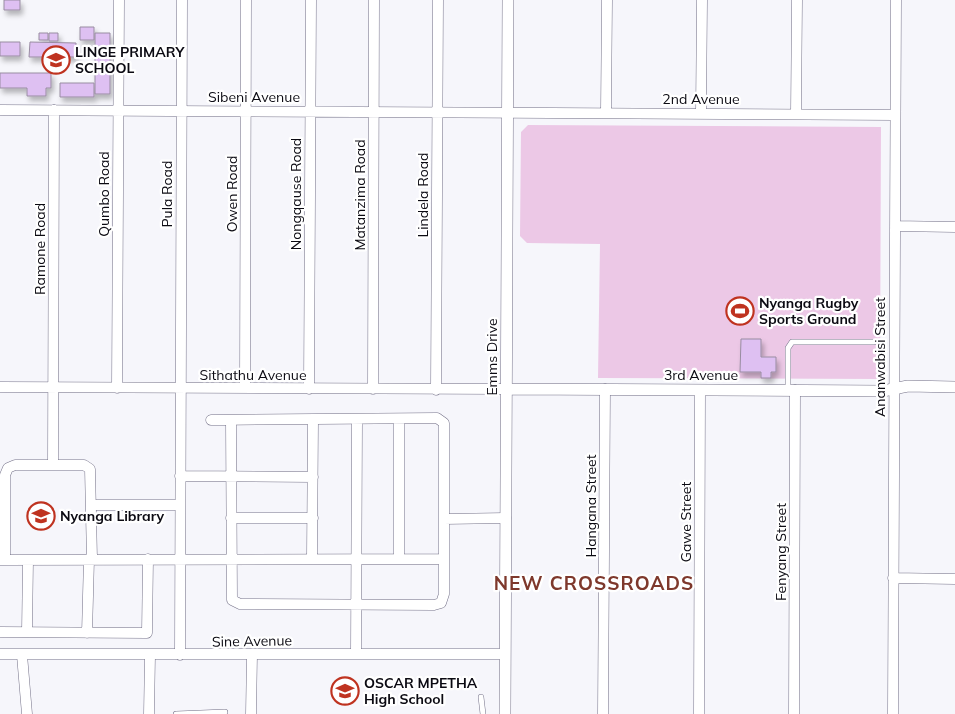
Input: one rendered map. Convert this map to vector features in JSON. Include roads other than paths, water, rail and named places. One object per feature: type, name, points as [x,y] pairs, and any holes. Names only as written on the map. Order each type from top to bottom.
[{"type":"street","name":"Qumbo Road","points":[[117,388],[119,0]]},
{"type":"street","name":"Pula Road","points":[[180,656],[182,0]]},
{"type":"street","name":"Owen Road","points":[[245,388],[246,0]]},
{"type":"street","name":"Nongqause Road","points":[[309,389],[311,0]]},
{"type":"street","name":"Matanzima Road","points":[[372,389],[374,0]]},
{"type":"street","name":"Lindela Road","points":[[436,390],[438,0]]},
{"type":"street","name":"Emms Drive","points":[[505,714],[508,0]]},
{"type":"street","points":[[606,112],[607,0]]},
{"type":"street","points":[[701,113],[702,0]]},
{"type":"street","points":[[796,114],[797,0]]},
{"type":"street","name":"Ananwabisi Street","points":[[893,714],[896,0]]},
{"type":"street","name":"Sibeni Avenue","points":[[0,110],[508,112]]},
{"type":"street","name":"Ramone Road","points":[[53,465],[54,110]]},
{"type":"street","name":"2nd Avenue","points":[[508,112],[895,115]]},
{"type":"street","points":[[895,226],[955,227]]},
{"type":"street","name":"3rd Avenue","points":[[507,389],[883,391],[908,386],[955,387]]},
{"type":"street","name":"Sithathu Avenue","points":[[0,387],[507,389]]},
{"type":"street","name":"Hangana Street","points":[[603,714],[605,389]]},
{"type":"street","name":"Gawe Street","points":[[699,714],[700,390]]},
{"type":"street","name":"Fenyang Street","points":[[791,390],[794,714]]},
{"type":"street","points":[[211,420],[437,418],[444,423],[444,594],[441,603],[434,605],[235,602],[230,596],[231,420]]},
{"type":"street","points":[[399,419],[399,559]]},
{"type":"street","points":[[312,560],[313,420]]},
{"type":"street","points":[[356,420],[356,654]]},
{"type":"street","points":[[87,633],[90,559],[92,506],[90,469],[84,465],[15,465],[8,468],[4,477],[2,498],[2,560],[90,559],[444,559]]},
{"type":"street","points":[[180,476],[313,477]]},
{"type":"street","points":[[92,506],[180,505]]},
{"type":"street","points":[[231,518],[312,518]]},
{"type":"street","points":[[444,519],[506,518]]},
{"type":"street","points":[[0,632],[147,634],[148,559]]},
{"type":"street","points":[[27,632],[28,560]]},
{"type":"street","points":[[893,578],[955,579]]},
{"type":"street","name":"Sine Avenue","points":[[0,654],[180,656],[252,654],[505,654]]},
{"type":"street","points":[[22,654],[27,714]]},
{"type":"street","points":[[251,714],[252,654]]},
{"type":"street","points":[[149,714],[150,655]]},
{"type":"lane","points":[[791,390],[788,348],[792,342],[874,342]]},
{"type":"lane","points":[[481,697],[483,714]]},
{"type":"lane","points":[[176,714],[225,712]]},
{"type":"place","name":"LINGE PRIMARY SCHOOL","points":[[56,60]]},
{"type":"place","name":"Nyanga Rugby Sports Ground","points":[[740,311]]},
{"type":"place","name":"Nyanga Library","points":[[41,516]]},
{"type":"place","name":"OSCAR MPETHA High School","points":[[345,691]]},
{"type":"district","name":"NEW CROSSROADS","points":[[594,583]]}]
